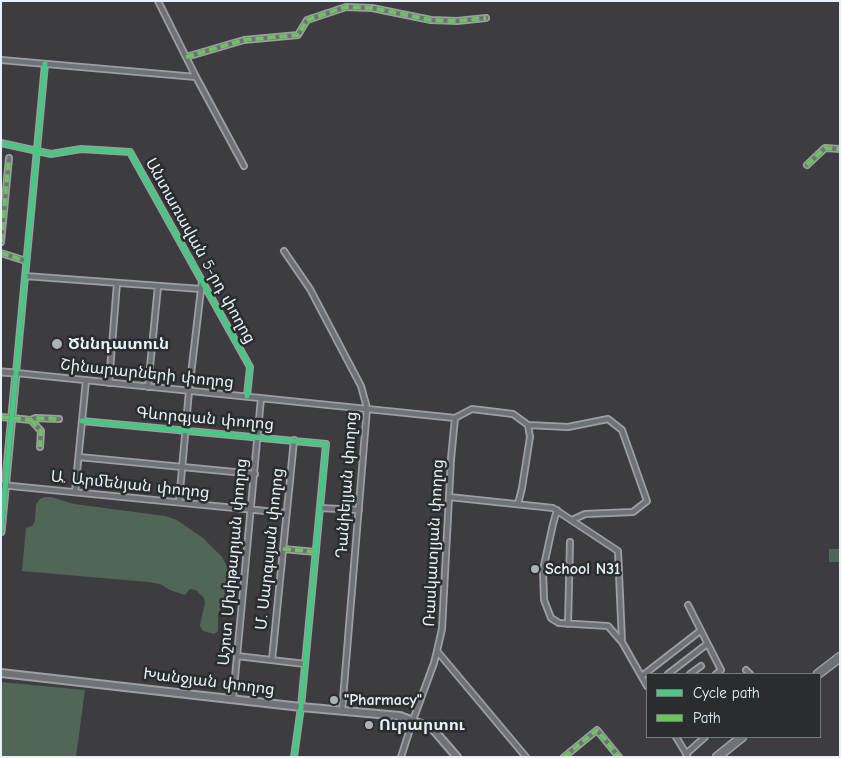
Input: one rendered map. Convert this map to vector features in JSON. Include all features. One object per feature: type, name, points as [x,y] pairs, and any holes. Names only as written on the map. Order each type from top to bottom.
[{"type":"highway","points":[[819,673],[840,656]]},
{"type":"highway","points":[[717,757],[741,738]]},
{"type":"main road","name":"Խանջյան փողոց","points":[[1,673],[301,707],[400,716],[432,728],[457,757]]},
{"type":"street","points":[[158,1],[244,166]]},
{"type":"street","points":[[186,57],[244,40],[298,35],[307,20],[346,7],[372,8],[431,20],[457,21],[486,18]]},
{"type":"street","points":[[1,60],[196,77]]},
{"type":"street","points":[[1,532],[3,486],[12,418],[44,64]]},
{"type":"street","points":[[1,143],[36,151]]},
{"type":"street","points":[[807,165],[825,148],[840,149]]},
{"type":"street","name":"Անտառավան 5-րդ փողոց","points":[[36,151],[51,154],[81,149],[130,152],[250,367],[247,396]]},
{"type":"street","points":[[1,242],[9,158]]},
{"type":"street","name":"Դանիելյան փողոց","points":[[284,251],[310,289],[361,386],[367,408],[342,711]]},
{"type":"street","points":[[1,253],[26,261]]},
{"type":"street","points":[[25,276],[201,289]]},
{"type":"street","points":[[179,502],[189,391],[202,281]]},
{"type":"street","points":[[109,383],[117,283]]},
{"type":"street","points":[[148,386],[158,286]]},
{"type":"street","points":[[1,372],[16,373]]},
{"type":"street","name":"Շինարարների փողոց","points":[[16,373],[455,418]]},
{"type":"street","points":[[75,492],[86,380]]},
{"type":"street","name":"Աշոտ Մխիթարյան փողոց","points":[[233,699],[261,398]]},
{"type":"street","points":[[455,418],[472,409],[513,414],[528,425],[568,427],[608,419],[622,430],[647,501],[633,512],[585,514],[572,520]]},
{"type":"street","points":[[1,417],[31,420],[35,418],[59,419]]},
{"type":"street","name":"Ռասկատլյան փողոց","points":[[455,418],[442,629],[437,651],[526,757]]},
{"type":"street","points":[[31,420],[41,431],[40,447]]},
{"type":"street","name":"Գևորգյան փողոց","points":[[82,421],[326,444],[320,508]]},
{"type":"street","points":[[518,504],[530,437],[528,425]]},
{"type":"street","name":"Մ. Սարգսյան փողոց","points":[[272,660],[294,440]]},
{"type":"street","points":[[79,457],[255,474]]},
{"type":"street","name":"Ա. Արմենյան փողոց","points":[[3,486],[286,513]]},
{"type":"street","points":[[449,497],[554,508],[618,551],[622,642]]},
{"type":"street","points":[[294,757],[301,707],[320,508],[358,510]]},
{"type":"street","points":[[558,510],[552,524],[543,570],[544,600],[551,618],[560,623],[608,626],[622,642],[646,684]]},
{"type":"street","points":[[568,624],[570,542]]},
{"type":"street","points":[[283,549],[316,552]]},
{"type":"street","points":[[688,605],[706,644],[721,670],[719,673]]},
{"type":"street","points":[[642,676],[700,631]]},
{"type":"street","points":[[669,673],[706,644]]},
{"type":"street","points":[[401,757],[437,651]]},
{"type":"street","points":[[237,656],[305,664]]},
{"type":"street","points":[[691,673],[701,666]]},
{"type":"street","points":[[564,757],[597,730],[619,757]]},
{"type":"street","points":[[677,738],[687,755],[704,738]]},
{"type":"green space","points":[[45,497],[74,504],[165,516],[177,520],[203,538],[222,557],[231,575],[228,599],[218,613],[218,631],[214,634],[203,631],[200,626],[205,603],[204,598],[196,590],[190,589],[185,595],[160,584],[148,582],[22,571],[26,528],[32,526],[35,521],[36,504]]},
{"type":"green space","points":[[829,549],[840,549],[839,562],[829,562]]},
{"type":"green space","points":[[1,682],[85,690],[76,757],[1,757]]},
{"type":"marked path","points":[[186,57],[244,40],[298,35],[307,20],[346,7],[372,8],[431,20],[457,21],[486,18]]},
{"type":"marked path","points":[[807,165],[825,148],[840,149]]},
{"type":"marked path","points":[[1,242],[9,158]]},
{"type":"marked path","points":[[1,253],[26,261]]},
{"type":"marked path","points":[[1,417],[31,420],[35,418],[59,419]]},
{"type":"marked path","points":[[31,420],[41,431],[40,447]]},
{"type":"marked path","points":[[283,549],[316,552]]},
{"type":"marked path","points":[[564,757],[597,730],[619,757]]},
{"type":"cycle path","points":[[1,532],[45,64]]},
{"type":"cycle path","points":[[1,143],[51,154],[81,149],[130,152],[250,367],[247,396]]},
{"type":"cycle path","points":[[82,421],[326,444],[301,707],[294,757]]},
{"type":"place","name":"Ծննդատուն","points":[[57,344]]},
{"type":"place","name":"School N31","points":[[535,569]]},
{"type":"place","name":"\"Pharmacy\"","points":[[334,700]]},
{"type":"place","name":"Ուրարտու","points":[[369,725]]}]
